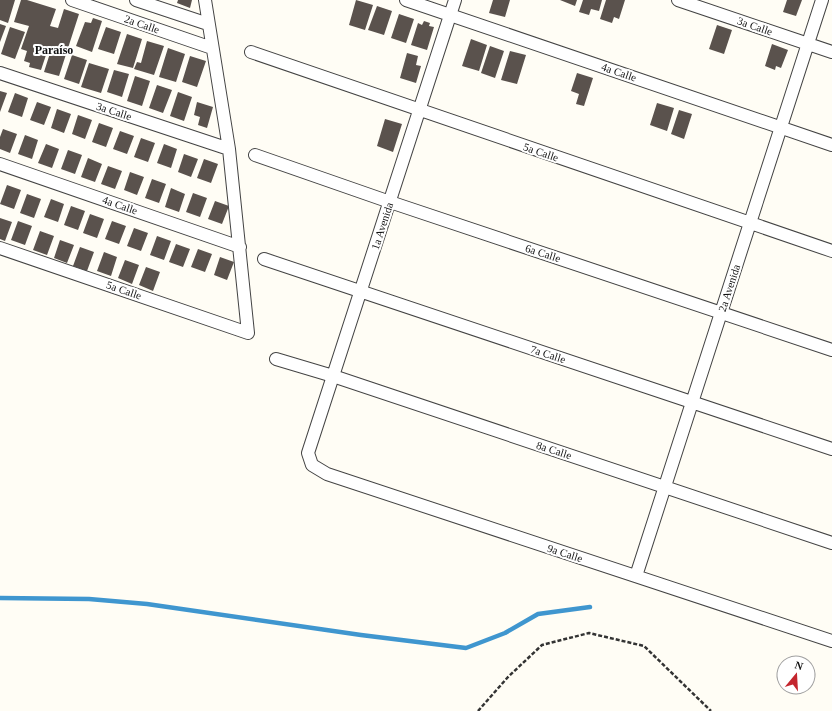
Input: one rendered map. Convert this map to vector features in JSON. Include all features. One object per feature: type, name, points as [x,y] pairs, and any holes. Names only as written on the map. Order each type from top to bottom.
[{"type":"street","name":"2a Calle","points":[[72,0],[212,48]]},
{"type":"street","name":"2a Calle","points":[[136,0],[208,24]]},
{"type":"street","points":[[205,0],[229,149],[240,247]]},
{"type":"street","name":"4a Calle","points":[[406,0],[832,145]]},
{"type":"street","name":"1a Avenida","points":[[308,453],[455,0]]},
{"type":"street","name":"3a Calle","points":[[678,0],[832,52]]},
{"type":"street","name":"2a Avenida","points":[[636,576],[822,0]]},
{"type":"street","name":"5a Calle","points":[[251,52],[832,251]]},
{"type":"street","name":"3a Calle","points":[[0,73],[229,149]]},
{"type":"street","name":"6a Calle","points":[[255,155],[390,202],[832,350]]},
{"type":"street","name":"4a Calle","points":[[0,164],[240,247]]},
{"type":"street","name":"5a Calle","points":[[0,248],[248,333],[240,247]]},
{"type":"street","name":"7a Calle","points":[[264,260],[361,291],[832,449]]},
{"type":"street","name":"8a Calle","points":[[276,358],[832,543]]},
{"type":"street","name":"9a Calle","points":[[308,453],[312,465],[327,474],[832,641]]},
{"type":"path","points":[[478,711],[508,677],[542,645],[589,633],[644,646],[711,711]]},
{"type":"building","points":[[0,0],[15,0],[8,23],[0,20]]},
{"type":"building","points":[[21,0],[27,0],[56,9],[50,26],[58,28],[64,9],[79,14],[59,76],[44,72],[51,50],[48,49],[41,70],[29,67],[30,63],[24,61],[27,51],[21,49],[29,26],[14,22]]},
{"type":"building","points":[[178,0],[192,0],[190,8],[177,3]]},
{"type":"building","points":[[356,0],[373,5],[365,30],[349,25]]},
{"type":"building","points":[[493,0],[510,0],[505,17],[489,13]]},
{"type":"building","points":[[560,0],[577,0],[575,6]]},
{"type":"building","points":[[583,0],[602,0],[599,11],[591,9],[589,15],[579,12]]},
{"type":"building","points":[[606,0],[625,0],[619,19],[614,17],[612,23],[600,19]]},
{"type":"building","points":[[787,0],[802,0],[796,16],[783,12]]},
{"type":"building","points":[[377,6],[392,11],[384,35],[368,30]]},
{"type":"building","points":[[399,14],[414,19],[406,43],[391,38]]},
{"type":"building","points":[[93,18],[102,21],[92,52],[76,46],[85,22],[91,23]]},
{"type":"building","points":[[424,21],[430,23],[429,26],[434,27],[427,50],[411,45],[418,23],[422,25]]},
{"type":"building","points":[[0,24],[6,26],[0,42]]},
{"type":"building","points":[[717,25],[732,30],[724,54],[709,49]]},
{"type":"building","points":[[10,27],[25,32],[15,59],[1,54]]},
{"type":"building","points":[[106,27],[121,32],[114,54],[98,49]]},
{"type":"building","points":[[127,34],[142,39],[133,68],[117,64]]},
{"type":"building","points":[[471,39],[487,45],[479,71],[462,66]]},
{"type":"building","points":[[147,41],[164,46],[154,75],[134,69],[137,62],[141,63]]},
{"type":"building","points":[[772,44],[788,50],[781,68],[776,66],[775,70],[765,66]]},
{"type":"building","points":[[490,46],[504,51],[495,78],[481,73]]},
{"type":"building","points":[[168,48],[185,54],[176,82],[159,77]]},
{"type":"building","points":[[510,51],[526,55],[517,84],[501,80]]},
{"type":"building","points":[[407,53],[418,56],[416,65],[421,66],[416,83],[400,78]]},
{"type":"building","points":[[72,55],[87,60],[79,84],[64,79]]},
{"type":"building","points":[[190,56],[206,61],[197,87],[182,82]]},
{"type":"building","points":[[89,63],[109,69],[101,93],[81,87]]},
{"type":"building","points":[[114,70],[129,74],[122,97],[107,92]]},
{"type":"building","points":[[577,73],[593,78],[584,106],[576,104],[579,94],[571,91]]},
{"type":"building","points":[[135,76],[150,81],[142,106],[127,101]]},
{"type":"building","points":[[157,85],[172,90],[163,113],[149,108]]},
{"type":"building","points":[[0,91],[7,93],[0,112]]},
{"type":"building","points":[[178,92],[192,97],[184,121],[170,116]]},
{"type":"building","points":[[15,93],[28,98],[22,117],[8,112]]},
{"type":"building","points":[[37,102],[51,107],[44,125],[30,120]]},
{"type":"building","points":[[197,102],[213,107],[207,128],[198,125],[200,117],[194,115]]},
{"type":"building","points":[[657,103],[674,108],[667,131],[650,125]]},
{"type":"building","points":[[57,109],[71,114],[64,133],[51,128]]},
{"type":"building","points":[[679,110],[692,114],[684,139],[671,134]]},
{"type":"building","points":[[78,115],[92,120],[85,139],[72,134]]},
{"type":"building","points":[[385,119],[402,124],[393,152],[377,146]]},
{"type":"building","points":[[99,123],[113,128],[106,147],[92,142]]},
{"type":"building","points":[[3,129],[17,134],[10,153],[0,149],[0,137]]},
{"type":"building","points":[[120,131],[134,136],[127,154],[113,149]]},
{"type":"building","points":[[25,135],[38,140],[32,159],[18,154]]},
{"type":"building","points":[[141,138],[155,143],[148,162],[134,157]]},
{"type":"building","points":[[46,144],[59,149],[52,168],[38,163]]},
{"type":"building","points":[[164,144],[177,149],[171,168],[157,163]]},
{"type":"building","points":[[68,150],[82,155],[75,174],[61,169]]},
{"type":"building","points":[[184,154],[198,159],[191,177],[178,172]]},
{"type":"building","points":[[88,158],[102,164],[95,182],[81,177]]},
{"type":"building","points":[[204,159],[218,164],[211,183],[197,178]]},
{"type":"building","points":[[108,166],[122,171],[115,189],[101,184]]},
{"type":"building","points":[[130,172],[144,177],[137,195],[124,190]]},
{"type":"building","points":[[152,179],[166,184],[159,203],[145,198]]},
{"type":"building","points":[[7,185],[21,190],[14,209],[0,204]]},
{"type":"building","points":[[171,188],[185,194],[179,212],[165,207]]},
{"type":"building","points":[[193,193],[207,198],[200,217],[186,212]]},
{"type":"building","points":[[27,194],[41,199],[34,218],[20,213]]},
{"type":"building","points":[[51,199],[64,204],[58,222],[44,217]]},
{"type":"building","points":[[215,201],[229,206],[222,224],[208,219]]},
{"type":"building","points":[[71,206],[85,211],[78,230],[64,225]]},
{"type":"building","points":[[90,214],[104,219],[97,238],[83,233]]},
{"type":"building","points":[[0,218],[12,222],[5,241],[0,239]]},
{"type":"building","points":[[18,221],[32,226],[25,245],[11,240]]},
{"type":"building","points":[[112,221],[126,226],[119,244],[105,239]]},
{"type":"building","points":[[134,228],[148,233],[141,251],[127,246]]},
{"type":"building","points":[[40,231],[54,236],[47,255],[33,250]]},
{"type":"building","points":[[157,236],[171,241],[164,260],[150,255]]},
{"type":"building","points":[[60,240],[74,245],[67,263],[54,258]]},
{"type":"building","points":[[176,244],[190,249],[183,267],[169,262]]},
{"type":"building","points":[[80,247],[94,252],[87,271],[73,266]]},
{"type":"building","points":[[198,249],[212,254],[205,272],[191,267]]},
{"type":"building","points":[[104,252],[117,257],[111,276],[97,271]]},
{"type":"building","points":[[220,257],[234,262],[227,280],[214,275]]},
{"type":"building","points":[[125,260],[139,265],[132,284],[118,278]]},
{"type":"building","points":[[146,267],[160,272],[153,291],[139,285]]},
{"type":"waterway","points":[[0,598],[89,599],[147,604],[361,635],[466,648],[505,633],[538,614],[590,607]]},
{"type":"district","name":"Paraíso","points":[[54,50]]}]
